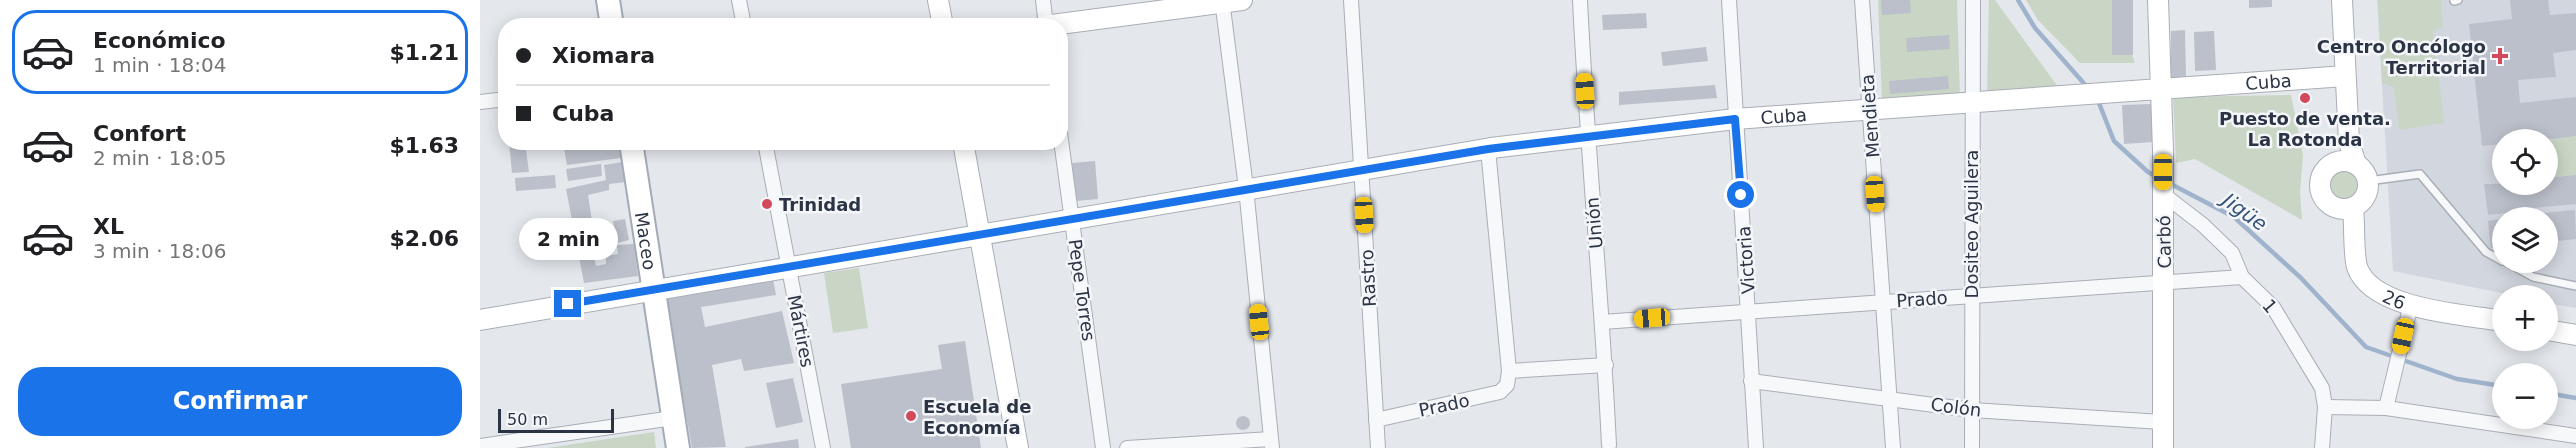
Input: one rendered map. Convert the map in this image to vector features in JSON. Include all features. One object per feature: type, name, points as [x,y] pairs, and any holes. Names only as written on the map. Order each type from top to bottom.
[{"type":"main road","points":[[608,0],[611,18]]},
{"type":"main road","name":"Maceo","points":[[632,150],[656,289],[678,448]]},
{"type":"street","points":[[739,0],[742,18]]},
{"type":"street","points":[[938,0],[941,18]]},
{"type":"street","points":[[1043,0],[1044,18]]},
{"type":"street","points":[[1068,22],[1242,0]]},
{"type":"street","name":"Rastro","points":[[1351,0],[1378,448]]},
{"type":"street","name":"Unión","points":[[1580,0],[1587,136],[1606,365],[1609,445]]},
{"type":"street","name":"Victoria","points":[[1729,0],[1756,448]]},
{"type":"street","name":"Mendieta","points":[[1862,0],[1893,448]]},
{"type":"street","name":"Dositeo Aguilera","points":[[1972,448],[1973,0]]},
{"type":"street","name":"Carbó","points":[[2158,0],[2163,151],[2163,448]]},
{"type":"street","points":[[2342,0],[2349,142],[2356,164]]},
{"type":"street","points":[[1127,448],[1272,444],[1246,188],[1222,1]]},
{"type":"street","name":"Cuba","points":[[480,320],[1246,188],[1488,149],[1587,136],[1735,119],[1869,108],[2345,76]]},
{"type":"street","points":[[480,102],[498,100]]},
{"type":"street","points":[[2334,162],[2349,161],[2356,164],[2362,168],[2368,181],[2366,197],[2353,208],[2345,210],[2329,204],[2320,190],[2322,174],[2349,142]]},
{"type":"street","points":[[1488,149],[1509,371],[1606,365]]},
{"type":"street","name":"Mártires","points":[[767,150],[823,448]]},
{"type":"street","points":[[964,150],[1018,448]]},
{"type":"street","name":"Pepe Torres","points":[[1062,150],[1102,448]]},
{"type":"street","name":"1","points":[[2163,194],[2203,225],[2232,253],[2242,277],[2273,307],[2322,388],[2325,407],[2322,448]]},
{"type":"street","name":"26","points":[[2353,208],[2357,266],[2363,278],[2384,297],[2492,319]]},
{"type":"street","name":"Prado","points":[[1602,321],[2242,277]]},
{"type":"street","points":[[2386,408],[2411,304]]},
{"type":"street","points":[[2558,332],[2576,335]]},
{"type":"street","name":"Prado","points":[[1376,420],[1500,392],[1507,385],[1509,371]]},
{"type":"street","name":"Colón","points":[[1752,381],[1972,410],[2162,423]]},
{"type":"street","points":[[2325,407],[2386,408],[2423,412],[2576,436]]},
{"type":"street","points":[[480,446],[674,418]]},
{"type":"lane","points":[[2368,181],[2420,174],[2486,252],[2492,255]]},
{"type":"lane","points":[[2525,273],[2533,277],[2576,286]]},
{"type":"shaded area","points":[[2377,0],[2576,0],[2576,308],[2558,305],[2558,285],[2492,285],[2492,291],[2393,271]]},
{"type":"green space","points":[[1878,0],[1957,0],[1960,97],[1882,103]]},
{"type":"green space","points":[[1989,0],[1995,0],[2061,91],[1987,95]]},
{"type":"green space","points":[[2026,0],[2112,0],[2135,63],[2080,63],[2038,20]]},
{"type":"green space","points":[[2378,0],[2441,0],[2443,27],[2433,31],[2444,123],[2399,130],[2394,87],[2382,83]]},
{"type":"green space","points":[[2291,95],[2303,155],[2300,192],[2302,220],[2195,159],[2176,163],[2173,97]]},
{"type":"green space","points":[[2576,136],[2576,175],[2558,177],[2558,138]]},
{"type":"green space","points":[[2344,169],[2356,173],[2360,185],[2356,197],[2344,201],[2332,197],[2328,185],[2332,173]]},
{"type":"green space","points":[[859,268],[868,328],[833,333],[824,273]]},
{"type":"green space","points":[[654,432],[656,448],[547,448]]},
{"type":"building","points":[[1881,0],[1910,0],[1911,13],[1882,15]]},
{"type":"building","points":[[2112,0],[2133,0],[2133,55],[2112,55]]},
{"type":"building","points":[[2249,0],[2272,0],[2272,7],[2249,8]]},
{"type":"building","points":[[2510,0],[2548,0],[2550,15],[2576,13],[2576,50],[2553,53],[2556,77],[2518,80],[2520,103],[2576,97],[2576,136],[2558,138],[2558,129],[2492,129],[2492,145],[2482,146],[2469,24],[2512,19]]},
{"type":"building","points":[[1646,13],[1647,28],[1603,30],[1602,15]]},
{"type":"building","points":[[2185,30],[2186,78],[2171,78],[2171,31]]},
{"type":"building","points":[[2214,31],[2216,70],[2195,71],[2194,32]]},
{"type":"building","points":[[1949,35],[1950,49],[1907,52],[1906,38]]},
{"type":"building","points":[[1706,47],[1708,61],[1663,66],[1661,52]]},
{"type":"building","points":[[1948,76],[1949,89],[1890,94],[1889,81]]},
{"type":"building","points":[[1715,85],[1717,98],[1619,105],[1619,92]]},
{"type":"building","points":[[2151,104],[2153,142],[2124,144],[2122,105]]},
{"type":"building","points":[[510,150],[526,150],[529,172],[512,173]]},
{"type":"building","points":[[564,150],[620,150],[621,158],[567,165]]},
{"type":"building","points":[[1095,161],[1098,199],[1076,201],[1072,163]]},
{"type":"building","points":[[623,162],[626,182],[609,184],[609,190],[588,195],[596,247],[601,246],[603,256],[594,258],[596,266],[606,264],[606,256],[618,254],[617,245],[634,244],[638,276],[584,283],[566,189],[606,180],[604,165]]},
{"type":"building","points":[[601,164],[602,176],[568,181],[566,169]]},
{"type":"building","points":[[555,175],[556,188],[516,191],[515,178]]},
{"type":"building","points":[[2576,175],[2576,204],[2544,207],[2492,207],[2492,215],[2488,215],[2484,184],[2492,184],[2492,195],[2558,195],[2558,177]]},
{"type":"building","points":[[2575,210],[2576,239],[2558,241],[2558,212]]},
{"type":"building","points":[[625,219],[629,240],[617,243],[613,221]]},
{"type":"building","points":[[2492,220],[2492,248],[2491,248],[2488,221]]},
{"type":"building","points":[[773,279],[776,295],[701,307],[705,327],[782,311],[794,363],[744,371],[741,359],[712,365],[726,447],[692,448],[665,297]]},
{"type":"building","name":"Escuela de Economía","points":[[965,341],[981,448],[851,448],[841,384],[942,369],[938,345]]},
{"type":"building","points":[[793,378],[803,422],[776,428],[766,383]]},
{"type":"building","points":[[1243,416],[1248,418],[1250,423],[1248,428],[1243,430],[1238,428],[1236,423],[1238,418]]},
{"type":"building","points":[[798,439],[799,448],[745,448],[745,447]]},
{"type":"waterway","name":"Jigüe","points":[[2018,0],[2035,28],[2088,88]]},
{"type":"waterway","name":"Jigüe","points":[[2097,98],[2114,141],[2148,172],[2157,177]]},
{"type":"waterway","name":"Jigüe","points":[[2167,182],[2234,217],[2301,278],[2366,347],[2457,379],[2492,384]]},
{"type":"waterway","name":"Jigüe","points":[[2558,395],[2576,398]]},
{"type":"place","name":"Centro Oncólogo Territorial","points":[[2500,56]]},
{"type":"place","name":"Puesto de venta. La Rotonda","points":[[2305,98]]},
{"type":"place","name":"Trinidad","points":[[767,204]]},
{"type":"place","name":"Escuela de Economía","points":[[911,416]]},
{"type":"route","points":[[568,304],[1488,149],[1735,119],[1741,195]]}]
